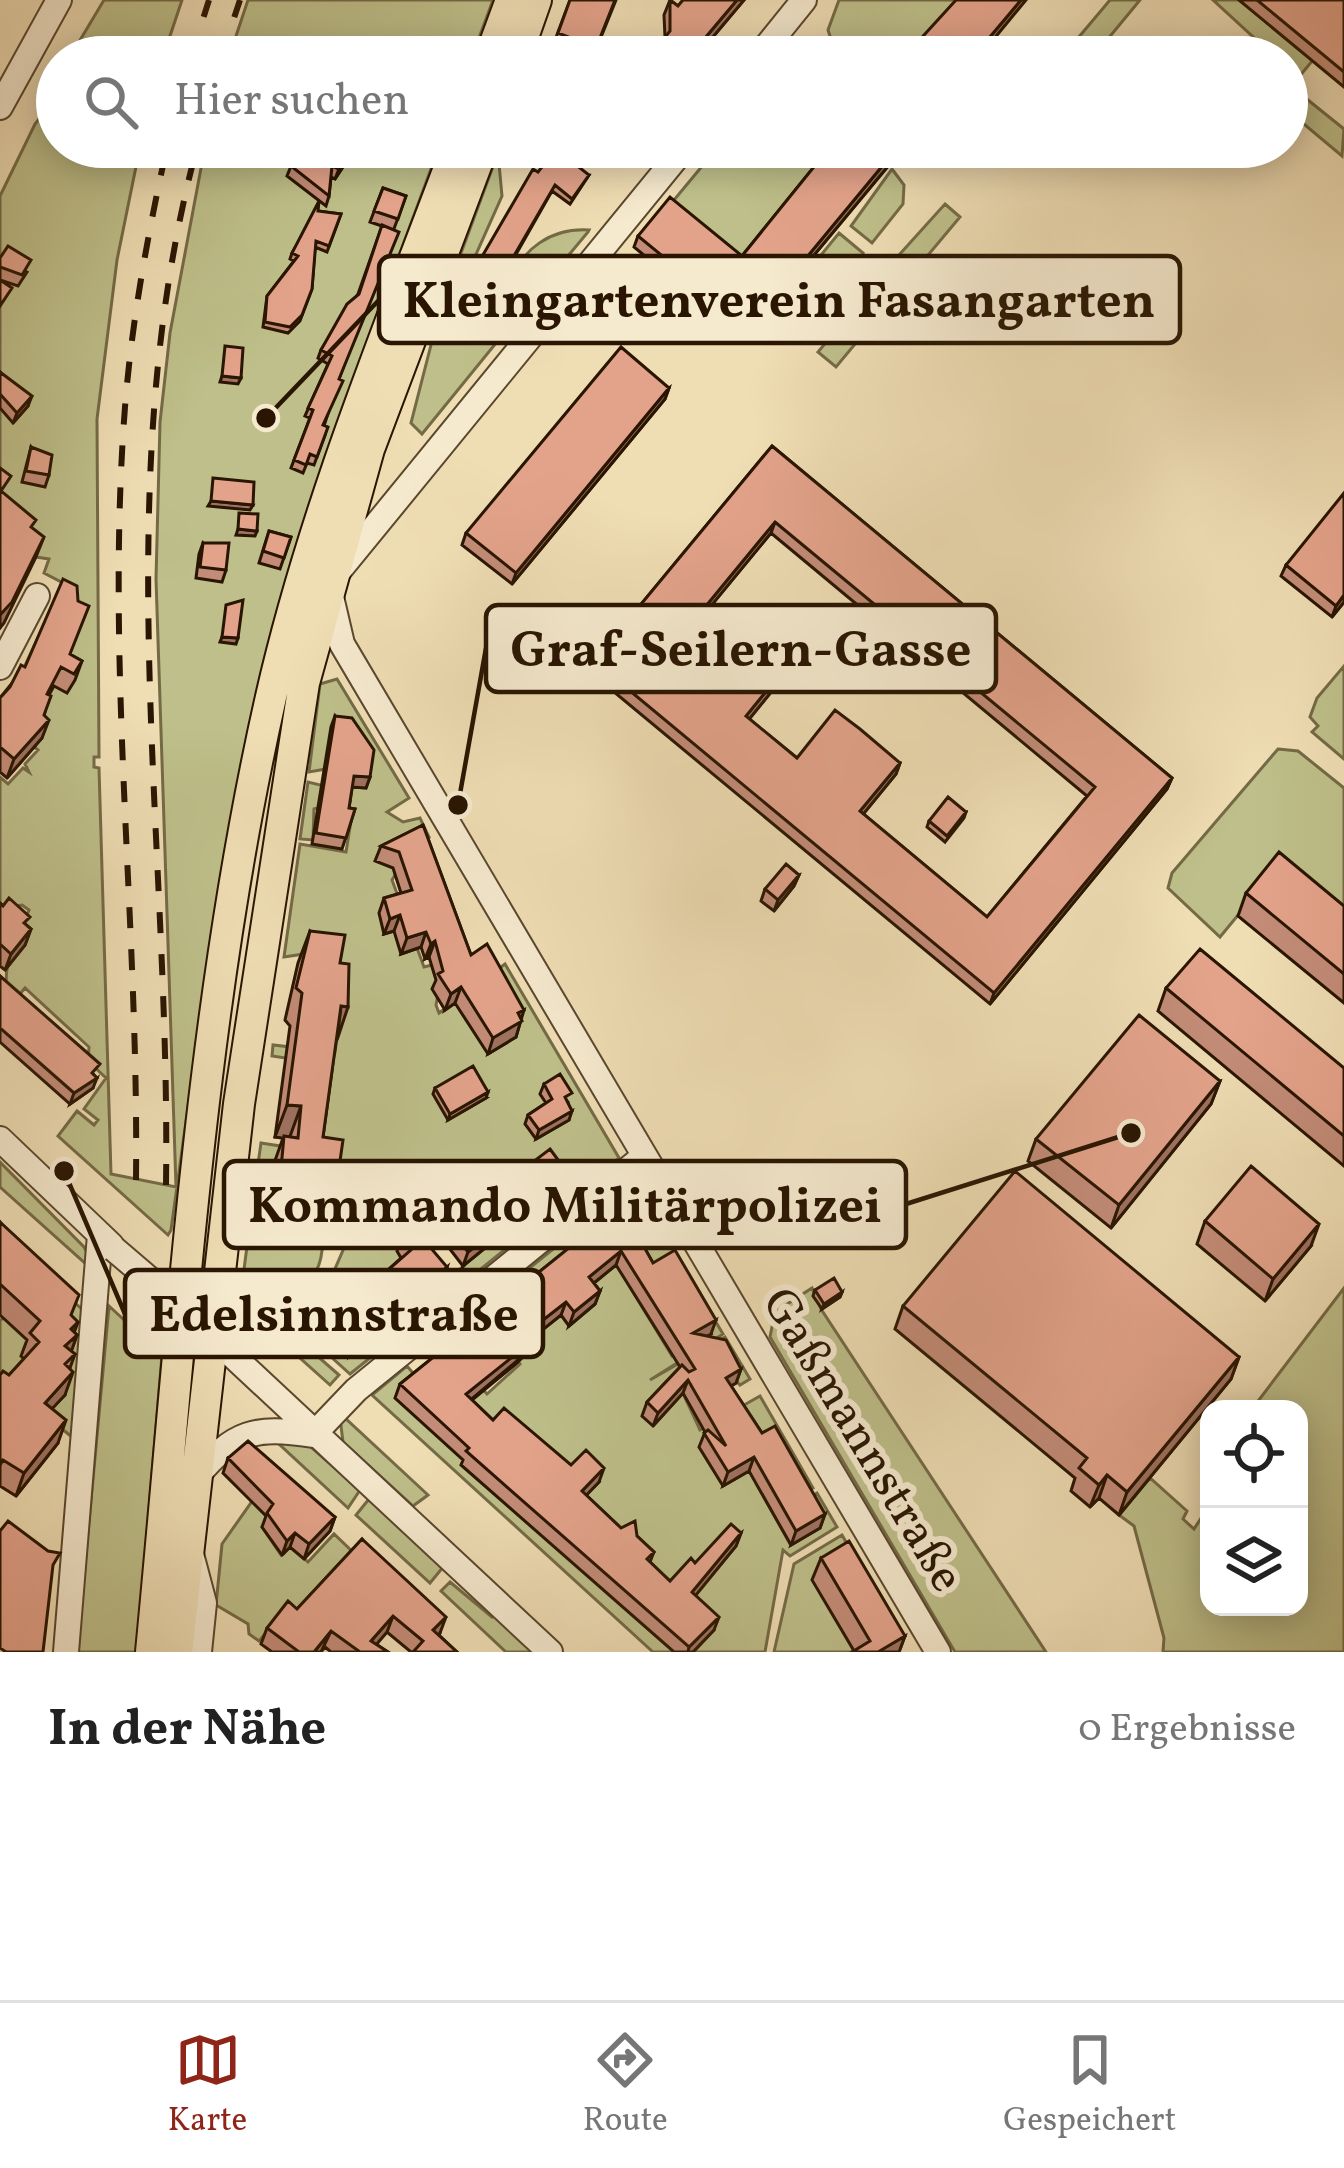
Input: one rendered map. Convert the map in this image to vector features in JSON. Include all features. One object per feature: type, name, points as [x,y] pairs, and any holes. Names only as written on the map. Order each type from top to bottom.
[{"type":"main road","points":[[498,36],[511,0]]},
{"type":"main road","points":[[523,36],[536,0]]},
{"type":"main road","points":[[176,1652],[211,1335],[274,848],[328,642],[315,581],[338,464],[449,168]]},
{"type":"main road","points":[[151,1652],[176,1302],[218,975],[280,660],[369,448],[475,168]]},
{"type":"street","points":[[38,36],[58,0]]},
{"type":"street","points":[[776,36],[804,0]]},
{"type":"street","points":[[0,106],[36,40]]},
{"type":"street","points":[[315,581],[667,168]]},
{"type":"street","points":[[0,667],[37,596]]},
{"type":"street","points":[[280,660],[301,641],[328,642]]},
{"type":"street","name":"Gaßmannstraße","points":[[328,642],[938,1652]]},
{"type":"street","points":[[0,1139],[550,1652]]},
{"type":"street","points":[[313,1435],[356,1390],[643,1157]]},
{"type":"street","points":[[66,1652],[107,1242]]},
{"type":"street","points":[[194,1480],[219,1450],[256,1429],[313,1435]]},
{"type":"street","points":[[188,1542],[204,1603],[199,1652]]},
{"type":"green space","points":[[104,0],[182,0],[170,36],[83,36]]},
{"type":"green space","points":[[248,0],[493,0],[480,36],[236,36]]},
{"type":"green space","points":[[839,0],[957,0],[925,36],[830,36]]},
{"type":"green space","points":[[1110,0],[1140,0],[1110,36],[1080,36]]},
{"type":"green space","points":[[1213,0],[1239,0],[1283,36],[1252,36]]},
{"type":"green space","points":[[1308,100],[1344,129],[1342,156],[1308,128]]},
{"type":"green space","points":[[35,124],[36,168],[136,168],[117,260],[97,419],[99,757],[94,757],[94,767],[99,768],[111,1174],[176,1187],[156,579],[160,422],[170,333],[201,168],[431,168],[324,460],[253,709],[256,712],[168,1235],[58,1136],[77,1111],[94,1125],[98,1120],[84,1109],[106,1078],[88,1061],[89,1047],[25,988],[9,1007],[7,992],[10,957],[29,910],[22,905],[0,908],[0,777],[8,784],[23,768],[29,772],[25,764],[38,750],[0,720],[63,583],[44,573],[49,559],[36,557],[0,530],[0,196]]},
{"type":"green space","points":[[492,168],[499,168],[502,196],[465,279],[447,291]]},
{"type":"green space","points":[[701,168],[816,168],[738,263],[669,206]]},
{"type":"green space","points":[[892,169],[904,185],[903,204],[872,243],[851,226]]},
{"type":"green space","points":[[945,204],[960,217],[908,279],[890,265]]},
{"type":"green space","points":[[589,230],[512,323],[507,314],[519,305],[517,288],[524,284],[520,278],[508,285],[521,261],[550,237]]},
{"type":"green space","points":[[839,233],[863,253],[797,334],[773,314]]},
{"type":"green space","points":[[887,269],[905,284],[836,367],[818,352]]},
{"type":"green space","points":[[456,306],[448,332],[460,341],[484,314],[501,337],[422,434],[411,423],[440,310]]},
{"type":"green space","points":[[1344,666],[1344,759],[1312,732],[1318,726],[1310,717],[1317,698]]},
{"type":"green space","points":[[337,679],[409,798],[387,812],[403,822],[420,818],[429,837],[416,841],[392,880],[424,967],[444,962],[436,1005],[439,1013],[505,964],[619,1158],[350,1374],[286,1316],[311,1296],[321,1279],[331,1278],[360,1211],[348,1207],[361,1177],[258,1164],[261,1143],[287,1147],[332,1065],[272,1056],[273,1045],[335,1052],[339,1022],[304,954],[284,957],[300,844],[346,852],[351,821],[321,807],[314,809],[313,840],[300,839],[308,782],[345,791],[326,769],[309,772],[320,684]],"holes":[[[462,1217],[464,1266],[429,1293],[419,1279],[416,1253]]]},
{"type":"green space","points":[[1278,749],[1298,751],[1344,788],[1344,935],[1271,875],[1220,937],[1168,888],[1172,873]]},
{"type":"green space","points":[[0,1162],[84,1247],[92,1262],[86,1264],[0,1187]]},
{"type":"green space","points":[[257,1170],[272,1171],[268,1213],[300,1229],[322,1232],[318,1268],[279,1310],[243,1277]]},
{"type":"green space","points":[[634,1184],[723,1334],[650,1380],[725,1337],[750,1379],[740,1385],[732,1376],[681,1389],[700,1430],[760,1396],[813,1488],[801,1495],[757,1485],[790,1544],[819,1528],[804,1501],[817,1493],[837,1527],[790,1556],[783,1550],[765,1652],[693,1652],[713,1630],[687,1606],[686,1572],[674,1652],[653,1652],[372,1395],[407,1366],[418,1379],[399,1401],[447,1444],[449,1396],[472,1378],[487,1394],[520,1364],[480,1308]],"holes":[[[669,1264],[711,1334],[672,1356],[630,1287]]]},
{"type":"green space","points":[[15,1248],[85,1312],[72,1437],[0,1379],[0,1321],[34,1285]]},
{"type":"green space","points":[[812,1288],[821,1309],[1046,1652],[955,1652],[770,1337],[775,1312]]},
{"type":"green space","points":[[1344,1288],[1344,1652],[1163,1652],[1164,1638],[1134,1526],[1119,1515],[1150,1478],[1187,1511],[1183,1519],[1194,1529],[1200,1520],[1200,1616],[1308,1616],[1308,1400],[1259,1400]]},
{"type":"green space","points":[[243,1291],[339,1375],[330,1385],[243,1307]]},
{"type":"green space","points":[[109,1306],[162,1355],[137,1652],[77,1652]]},
{"type":"green space","points":[[340,1418],[428,1495],[413,1506],[343,1442]]},
{"type":"green space","points":[[279,1435],[303,1440],[360,1490],[348,1508],[279,1444]]},
{"type":"green space","points":[[255,1497],[274,1509],[262,1527],[281,1555],[290,1547],[308,1562],[334,1534],[356,1555],[311,1605],[283,1613],[259,1641],[249,1634],[248,1624],[216,1605],[222,1544]]},
{"type":"green space","points":[[369,1499],[444,1566],[430,1583],[356,1515]]},
{"type":"green space","points":[[842,1535],[866,1576],[855,1652],[774,1652],[794,1564]]},
{"type":"green space","points":[[450,1582],[492,1617],[496,1614],[537,1652],[506,1652],[441,1591]]},
{"type":"building","points":[[570,0],[615,0],[601,36],[558,33]]},
{"type":"building","points":[[670,0],[678,6],[683,0],[737,0],[707,36],[666,36]]},
{"type":"building","points":[[956,0],[1021,0],[991,36],[923,36]]},
{"type":"building","points":[[1257,0],[1344,0],[1344,72],[1308,42],[1308,36],[1300,36]]},
{"type":"building","points":[[294,168],[332,168],[329,196]]},
{"type":"building","points":[[541,168],[580,168],[589,175],[572,199],[555,185],[504,273],[480,260],[533,169]]},
{"type":"building","points":[[813,168],[881,168],[749,327],[638,236],[670,197],[742,256]]},
{"type":"building","points":[[383,188],[406,196],[398,219],[374,211]]},
{"type":"building","points":[[319,201],[318,211],[341,214],[329,246],[316,241],[312,289],[302,315],[290,327],[265,322],[267,296],[298,256],[292,253]]},
{"type":"building","points":[[382,225],[399,232],[339,379],[343,381],[323,425],[328,427],[317,457],[310,454],[306,465],[294,460],[313,410],[308,408],[332,356],[321,350],[347,304],[359,294]]},
{"type":"building","points":[[8,246],[31,260],[22,275],[0,267]]},
{"type":"building","points":[[0,280],[12,288],[0,306]]},
{"type":"building","points":[[225,346],[243,348],[241,378],[222,376]]},
{"type":"building","points":[[621,347],[669,388],[516,573],[466,533]]},
{"type":"building","points":[[0,372],[32,396],[17,413],[0,394]]},
{"type":"building","points":[[772,446],[1172,778],[994,993],[594,661]],"holes":[[[775,522],[1095,787],[987,917],[860,811],[900,763],[860,729],[835,710],[797,758],[746,716],[793,658],[753,626],[706,683],[668,652]]]},
{"type":"building","points":[[31,447],[52,455],[49,475],[26,471]]},
{"type":"building","points":[[0,468],[11,476],[1,491],[36,520],[31,527],[44,537],[12,602],[0,615]]},
{"type":"building","points":[[213,478],[254,482],[253,505],[211,501]]},
{"type":"building","points":[[1344,493],[1344,595],[1336,606],[1286,565]]},
{"type":"building","points":[[239,513],[258,514],[257,531],[238,529]]},
{"type":"building","points":[[269,531],[291,537],[284,558],[263,551]]},
{"type":"building","points":[[203,543],[229,543],[226,570],[200,567]]},
{"type":"building","points":[[63,579],[77,586],[78,601],[89,606],[70,654],[82,661],[74,674],[61,667],[47,694],[51,696],[44,715],[49,720],[14,759],[0,747],[0,698],[21,665],[25,667]]},
{"type":"building","points":[[243,600],[238,638],[222,637],[226,605]]},
{"type":"building","points":[[335,716],[352,718],[374,750],[370,777],[354,776],[349,808],[355,809],[346,838],[316,833]]},
{"type":"building","points":[[948,797],[966,812],[947,836],[929,821]]},
{"type":"building","points":[[423,825],[471,955],[487,944],[524,1010],[518,1013],[522,1021],[493,1038],[461,987],[451,994],[438,974],[443,971],[435,941],[431,944],[426,932],[407,938],[400,915],[390,919],[384,898],[412,890],[399,852],[381,846]]},
{"type":"building","points":[[1279,852],[1344,906],[1344,974],[1246,893]]},
{"type":"building","points":[[786,864],[799,875],[778,900],[765,889]]},
{"type":"building","points":[[9,898],[30,917],[24,923],[31,929],[11,954],[0,944],[0,903],[3,906]]},
{"type":"building","points":[[310,931],[345,935],[340,963],[349,964],[348,1007],[341,1006],[323,1137],[343,1140],[339,1168],[348,1169],[344,1198],[279,1190],[284,1136],[298,1138],[301,1106],[287,1105],[302,993],[296,988]]},
{"type":"building","points":[[1200,949],[1344,1068],[1344,1136],[1166,988]]},
{"type":"building","points":[[0,976],[100,1064],[92,1073],[97,1078],[74,1093],[0,1028]]},
{"type":"building","points":[[1139,1015],[1220,1081],[1119,1205],[1036,1139]]},
{"type":"building","points":[[473,1066],[488,1092],[450,1114],[435,1088]]},
{"type":"building","points":[[560,1074],[572,1093],[565,1097],[572,1111],[539,1130],[528,1115],[552,1099],[544,1084]]},
{"type":"building","points":[[550,1149],[567,1172],[468,1252],[444,1221],[467,1203],[472,1208]]},
{"type":"building","points":[[1251,1166],[1319,1224],[1273,1279],[1205,1221]]},
{"type":"building","points":[[1015,1171],[1239,1357],[1127,1492],[1107,1475],[1099,1485],[1079,1468],[1087,1458],[903,1306]]},
{"type":"building","points":[[621,1206],[653,1263],[675,1250],[716,1320],[693,1333],[726,1340],[741,1369],[726,1378],[762,1433],[775,1426],[825,1514],[796,1531],[754,1457],[728,1472],[704,1433],[708,1430],[726,1446],[688,1380],[658,1413],[647,1402],[682,1365],[689,1372],[695,1369],[621,1251],[589,1277],[600,1291],[574,1312],[566,1302],[530,1330],[535,1337],[521,1350],[466,1394],[493,1420],[504,1408],[571,1465],[586,1450],[604,1468],[582,1491],[621,1528],[635,1521],[637,1536],[654,1552],[647,1559],[670,1581],[691,1558],[695,1563],[731,1524],[741,1533],[692,1592],[719,1617],[689,1647],[466,1451],[469,1448],[400,1384]]},
{"type":"building","points":[[0,1222],[79,1295],[71,1315],[78,1322],[71,1329],[77,1335],[65,1346],[75,1354],[65,1364],[73,1372],[45,1403],[66,1420],[24,1473],[3,1460],[0,1465],[0,1375],[3,1371],[9,1375],[39,1342],[30,1333],[40,1321],[0,1284]]},
{"type":"building","points":[[413,1227],[447,1267],[435,1277],[430,1271],[397,1298],[401,1303],[356,1340],[321,1302],[337,1288],[346,1298],[373,1275],[380,1277],[411,1250],[403,1235]]},
{"type":"building","points":[[834,1278],[842,1292],[824,1304],[815,1290]]},
{"type":"building","points":[[248,1441],[335,1517],[309,1544],[295,1533],[287,1541],[267,1513],[273,1504],[228,1458]]},
{"type":"building","points":[[8,1521],[48,1551],[60,1553],[53,1565],[43,1652],[0,1648],[0,1531]]},
{"type":"building","points":[[362,1539],[446,1617],[433,1630],[457,1652],[413,1652],[423,1641],[393,1616],[371,1641],[388,1652],[360,1652],[331,1631],[314,1652],[299,1652],[267,1628],[288,1601],[297,1609]]},
{"type":"building","points":[[849,1541],[905,1636],[878,1652],[852,1652],[870,1641],[821,1558]]},
{"type":"railway","points":[[198,36],[209,0]]},
{"type":"railway","points":[[228,36],[240,0]]},
{"type":"railway","points":[[136,1180],[120,696],[120,503],[132,341],[163,168]]},
{"type":"railway","points":[[166,1185],[149,534],[154,404],[170,275],[193,168]]},
{"type":"place","name":"Kleingartenverein Fasangarten","points":[[266,418]]},
{"type":"place","name":"Graf-Seilern-Gasse","points":[[458,805]]},
{"type":"place","name":"Kommando Militärpolizei","points":[[1131,1133]]},
{"type":"place","name":"Edelsinnstraße","points":[[64,1171]]}]
